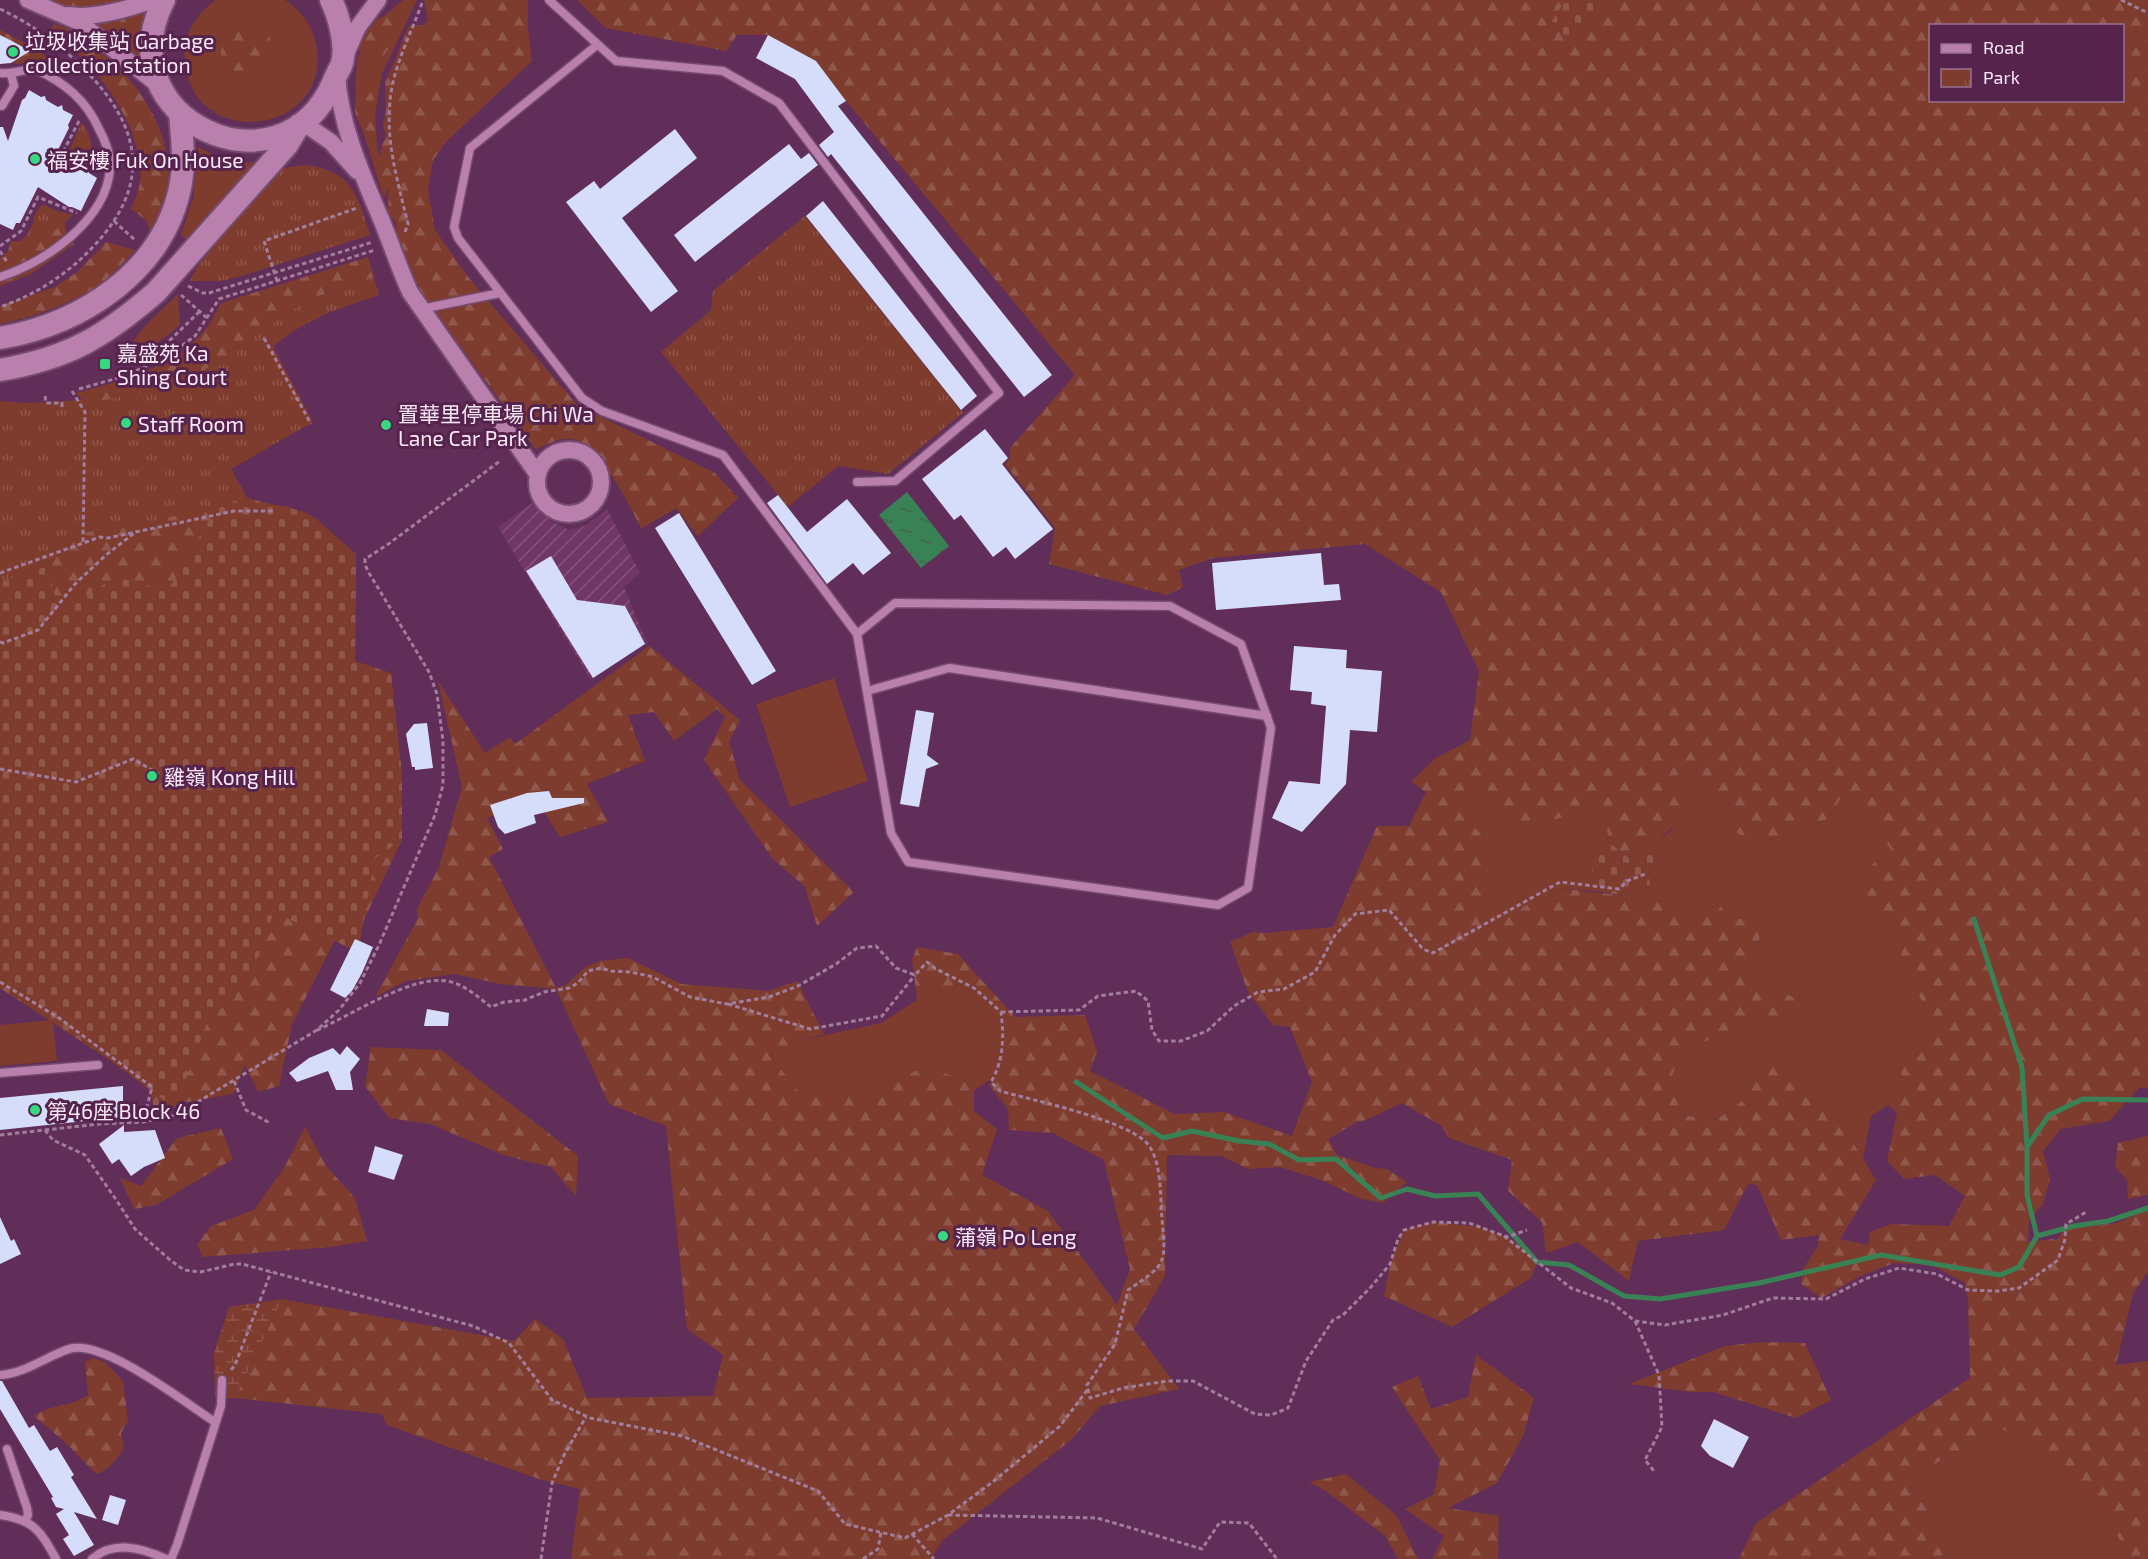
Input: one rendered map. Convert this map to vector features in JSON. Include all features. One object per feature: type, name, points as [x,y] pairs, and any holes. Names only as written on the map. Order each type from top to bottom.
[{"type":"main road","points":[[164,0],[158,13],[152,38],[153,63],[161,87],[180,114],[198,128],[219,137],[240,141],[263,140],[282,134],[301,124]]},
{"type":"main road","points":[[0,370],[68,353],[90,342],[156,292],[287,145],[301,124],[317,109],[329,92],[339,69],[343,36],[332,0]]},
{"type":"main road","points":[[0,338],[49,326],[85,309],[112,292],[149,254],[166,226],[181,183],[183,153],[180,114]]},
{"type":"street","points":[[28,0],[79,22],[161,87]]},
{"type":"street","points":[[61,14],[80,17],[131,7],[152,0]]},
{"type":"street","points":[[378,0],[358,27],[339,69],[338,96],[346,130],[406,283],[421,309],[538,475]]},
{"type":"street","points":[[301,124],[332,142],[365,181]]},
{"type":"lane","points":[[549,0],[616,61],[723,71],[779,103],[999,393],[895,481],[857,482]]},
{"type":"lane","points":[[597,45],[470,148],[454,226],[458,238],[582,398],[602,411],[723,456],[857,634],[891,833],[908,862],[1218,905],[1248,888],[1271,728],[1241,644],[1170,606],[895,603],[857,634]]},
{"type":"lane","points":[[0,73],[11,74],[31,69],[37,70],[72,91],[93,116],[103,138],[110,167],[107,183],[94,210],[67,240],[22,269],[0,277]]},
{"type":"lane","points":[[0,106],[14,86],[11,74]]},
{"type":"lane","points":[[421,309],[500,293]]},
{"type":"lane","points":[[867,691],[949,668],[1267,716]]},
{"type":"lane","points":[[0,1073],[98,1065]]},
{"type":"lane","points":[[0,1376],[24,1370],[70,1349],[82,1347],[99,1351],[124,1362],[215,1422]]},
{"type":"lane","points":[[171,1559],[220,1406],[222,1380]]},
{"type":"lane","points":[[7,1449],[27,1508],[28,1515],[25,1521]]},
{"type":"lane","points":[[0,1515],[25,1521],[39,1530],[56,1559]]},
{"type":"lane","points":[[92,1559],[103,1551],[115,1548],[142,1549],[166,1559]]},
{"type":"path","points":[[389,239],[404,234],[408,224],[394,171],[390,142],[393,86],[400,60],[423,0]]},
{"type":"path","points":[[2121,0],[2148,13]]},
{"type":"path","points":[[0,9],[25,22],[63,49],[96,81],[122,118],[131,143],[133,166],[128,193],[114,221],[89,252],[39,290],[0,307]]},
{"type":"path","points":[[84,113],[63,152],[104,174]]},
{"type":"path","points":[[0,246],[21,231],[38,197],[82,215],[76,221]]},
{"type":"path","points":[[277,281],[264,242],[359,207],[362,216]]},
{"type":"path","points":[[114,221],[138,242]]},
{"type":"path","points":[[79,389],[125,376],[168,356],[195,336],[219,299],[372,250],[367,234]]},
{"type":"path","points":[[187,286],[202,293],[209,293],[370,243]]},
{"type":"path","points":[[180,293],[207,318]]},
{"type":"path","points":[[164,346],[200,310]]},
{"type":"path","points":[[264,338],[310,424]]},
{"type":"path","points":[[72,391],[85,412],[83,542]]},
{"type":"path","points":[[45,396],[46,403],[62,403],[62,408]]},
{"type":"path","points":[[317,1030],[339,1010],[360,983],[379,945],[435,815],[443,785],[443,741],[437,694],[429,672],[369,573],[365,559],[500,461]]},
{"type":"path","points":[[0,573],[83,542],[234,511],[274,511]]},
{"type":"path","points":[[0,642],[3,643],[38,630],[75,584],[106,555],[138,530]]},
{"type":"path","points":[[0,769],[76,782],[133,759],[159,774]]},
{"type":"path","points":[[1001,1012],[1079,1011],[1098,996],[1136,991],[1148,1001],[1152,1030],[1159,1041],[1181,1041],[1207,1031],[1234,1006],[1258,993],[1284,989],[1315,972],[1335,935],[1355,914],[1389,910],[1423,949],[1433,953],[1560,882],[1619,889],[1627,881],[1645,874]]},
{"type":"path","points":[[727,1004],[769,997],[798,986],[836,964],[857,948],[876,946],[896,968],[915,975]]},
{"type":"path","points":[[0,1135],[99,1124],[143,1122],[176,1115],[317,1030],[408,985],[448,981],[466,988],[491,1007],[504,1002],[525,1000],[544,992],[569,988],[578,984],[588,971],[601,968],[611,972],[631,972],[653,977],[690,997],[727,1004],[810,1029],[882,1016],[927,962],[974,988],[1001,1012],[1004,1038],[998,1071],[991,1082],[1000,1091],[1076,1111],[1130,1131],[1149,1144],[1157,1162],[1165,1254],[1156,1271],[1128,1290],[1115,1344],[1087,1385],[1090,1398],[1123,1388],[1167,1381],[1193,1381],[1255,1414],[1271,1415],[1288,1408],[1306,1361],[1332,1320],[1343,1315],[1390,1264],[1398,1239],[1404,1230],[1433,1221],[1469,1223],[1507,1237],[1527,1230]]},
{"type":"path","points":[[0,982],[59,1018],[152,1087],[143,1122]]},
{"type":"path","points":[[234,1081],[246,1110],[270,1123]]},
{"type":"path","points":[[45,1130],[53,1140],[85,1155],[135,1229],[184,1270],[200,1272],[235,1264],[473,1326],[509,1343],[552,1400],[586,1416],[681,1436],[818,1491],[845,1524],[906,1538],[948,1515],[994,1481],[1060,1426],[1088,1389]]},
{"type":"path","points":[[1635,1321],[1665,1325],[1723,1315],[1773,1298],[1826,1299],[1865,1279],[1899,1268],[1937,1274],[1968,1290],[1998,1291],[2019,1288],[2058,1260],[2065,1239],[2066,1224],[2088,1210]]},
{"type":"path","points":[[1503,1235],[1571,1288],[1612,1303],[1635,1321],[1659,1375],[1662,1427],[1645,1460],[1654,1471]]},
{"type":"path","points":[[222,1380],[221,1372],[228,1372],[235,1365],[271,1272]]},
{"type":"path","points":[[541,1559],[552,1483],[564,1455],[586,1416]]},
{"type":"path","points":[[948,1515],[1097,1518],[1202,1549],[1220,1522],[1249,1523],[1277,1559]]},
{"type":"path","points":[[863,1559],[878,1549],[881,1532]]},
{"type":"path","points":[[912,1534],[934,1559]]},
{"type":"shaded area","points":[[537,500],[551,521],[569,530],[585,526],[607,509],[640,573],[624,587],[647,643],[591,680],[498,527]]},
{"type":"green space","points":[[32,0],[160,0],[144,8],[127,22],[105,24]]},
{"type":"green space","points":[[216,0],[285,0],[301,14],[309,25],[316,44],[316,74],[304,98],[285,114],[261,121],[235,120],[212,111],[194,91],[185,62],[188,35],[196,19]]},
{"type":"green space","points":[[403,0],[417,0],[382,74],[375,115],[377,146],[388,186],[384,199],[363,131],[355,89],[357,61],[367,30]]},
{"type":"green space","points":[[424,0],[528,0],[528,29],[532,61],[446,142],[433,160],[428,190],[435,230],[469,278],[577,405],[715,473],[738,498],[698,536],[676,508],[641,529],[612,476],[592,451],[581,443],[571,439],[562,439],[536,450],[420,291],[397,244],[396,222],[387,212],[388,190],[378,170],[382,145],[386,137],[383,125],[386,110],[385,83],[409,26],[424,25],[428,20]]},
{"type":"green space","points":[[577,0],[2148,0],[2148,1088],[2139,1088],[2109,1121],[2061,1129],[2043,1151],[2050,1179],[2043,1204],[2029,1220],[2028,1242],[2053,1239],[2056,1241],[2064,1229],[2117,1223],[2148,1209],[2148,1272],[2133,1293],[2116,1365],[2148,1361],[2148,1559],[2131,1559],[2107,1518],[2043,1450],[2000,1428],[1911,1477],[1940,1539],[1943,1559],[1739,1559],[1756,1523],[1970,1378],[1968,1301],[1965,1283],[1932,1265],[1894,1263],[1858,1277],[1822,1298],[1801,1284],[1803,1269],[1818,1246],[1819,1235],[1781,1240],[1757,1185],[1748,1184],[1724,1230],[1638,1241],[1629,1281],[1578,1242],[1546,1253],[1542,1222],[1508,1191],[1512,1160],[1449,1138],[1442,1126],[1402,1103],[1359,1121],[1328,1139],[1337,1155],[1375,1168],[1387,1169],[1407,1182],[1383,1203],[1361,1199],[1324,1181],[1280,1167],[1248,1169],[1221,1156],[1167,1155],[1165,1276],[1134,1329],[1179,1389],[1100,1406],[1071,1440],[942,1541],[931,1559],[571,1559],[580,1489],[539,1479],[387,1425],[382,1414],[235,1398],[282,1299],[514,1341],[535,1319],[563,1339],[587,1398],[713,1396],[723,1355],[687,1329],[666,1126],[609,1104],[556,989],[501,984],[454,974],[406,981],[375,997],[418,918],[417,909],[439,867],[462,787],[438,681],[485,753],[510,737],[515,744],[649,646],[740,720],[729,741],[740,780],[854,892],[817,926],[805,887],[772,858],[704,760],[725,717],[717,709],[674,741],[654,712],[628,715],[645,761],[587,784],[608,822],[560,837],[536,799],[487,818],[503,849],[489,857],[556,988],[566,985],[584,968],[600,961],[628,958],[681,984],[769,991],[797,981],[824,1034],[794,1042],[770,1055],[801,1095],[865,1093],[925,1067],[960,1078],[974,1091],[974,1111],[997,1129],[982,1175],[1048,1211],[1117,1305],[1130,1269],[1104,1160],[1053,1133],[1009,1130],[1008,1109],[989,1085],[995,1075],[1004,1038],[1001,1012],[965,983],[947,990],[916,989],[912,960],[917,947],[958,954],[1015,1017],[1085,1015],[1097,1051],[1090,1071],[1175,1114],[1224,1112],[1292,1136],[1312,1082],[1290,1027],[1273,1025],[1248,992],[1230,942],[1253,932],[1333,927],[1377,826],[1409,826],[1426,792],[1411,782],[1436,758],[1470,740],[1479,671],[1441,592],[1365,544],[1213,558],[1179,570],[1183,587],[1167,595],[1049,564],[1055,528],[1005,464],[1010,459],[1010,448],[1075,375],[846,101],[816,61],[768,35],[737,35],[726,51],[606,28]],"holes":[[[1692,764],[1711,791],[1731,806],[1730,823],[1738,834],[1765,841],[1783,837],[1827,819],[1841,798],[1851,791],[1853,804],[1875,814],[1873,824],[1891,850],[1869,867],[1856,889],[1866,903],[1877,907],[1877,920],[1907,935],[1899,961],[1941,1034],[1898,1071],[1911,1085],[1890,1096],[1888,1105],[1897,1113],[1887,1161],[1904,1179],[1935,1175],[1965,1196],[1949,1226],[1892,1224],[1870,1232],[1868,1245],[1840,1239],[1876,1180],[1831,1107],[1795,1069],[1757,1060],[1742,1066],[1754,1101],[1752,1106],[1742,1101],[1716,1120],[1681,1115],[1672,1076],[1681,1051],[1735,1030],[1758,1017],[1768,1016],[1783,1020],[1801,1003],[1777,987],[1754,986],[1751,972],[1762,928],[1761,914],[1747,920],[1728,917],[1719,904],[1689,919],[1672,908],[1661,889],[1645,903],[1639,899],[1628,901],[1626,896],[1558,888],[1486,928],[1488,842],[1457,808],[1480,793],[1495,793],[1500,816],[1529,825],[1606,808],[1608,842],[1629,858],[1654,846],[1690,808],[1681,791],[1663,782],[1681,773]]]},
{"type":"green space","points":[[1566,0],[1609,0],[1571,43],[1552,21]]},
{"type":"green space","points":[[163,1],[156,75],[79,22]]},
{"type":"green space","points":[[393,16],[401,23],[398,35],[381,59],[374,53],[367,61],[360,51],[358,39],[380,17]]},
{"type":"green space","points":[[54,25],[77,34],[115,65],[131,81],[156,120],[164,142],[168,164],[168,187],[163,210],[150,234],[147,221],[131,209],[140,182],[139,160],[134,138],[125,117],[98,76],[82,58],[48,30]]},
{"type":"green space","points":[[242,25],[252,25],[266,32],[273,51],[266,70],[252,77],[242,77],[232,73],[225,66],[221,56],[221,46],[225,36],[232,29]]},
{"type":"green space","points":[[0,30],[34,48],[60,66],[43,66],[32,62],[17,64],[9,60],[0,51]]},
{"type":"green space","points":[[363,79],[373,80],[372,117],[377,135],[367,141],[355,108],[358,88]]},
{"type":"green space","points":[[82,122],[89,135],[96,163],[70,149]]},
{"type":"green space","points":[[198,147],[228,160],[261,162],[188,241],[181,235],[193,198]]},
{"type":"green space","points":[[305,165],[334,173],[351,187],[370,235],[238,277],[221,281],[190,281],[197,267],[271,174],[285,168]]},
{"type":"green space","points":[[42,204],[63,214],[67,235],[74,244],[31,274],[0,286],[0,258],[8,251],[11,241],[25,241],[36,228],[33,218]]},
{"type":"green space","points":[[42,207],[73,215],[38,244],[14,258],[9,250],[27,235]]},
{"type":"green space","points":[[805,216],[963,413],[888,474],[838,466],[788,507],[661,352],[711,310],[713,291]]},
{"type":"green space","points":[[106,242],[135,250],[109,277],[81,295],[41,313],[0,324],[0,306],[55,287],[77,272]]},
{"type":"green space","points":[[368,257],[374,277],[308,300],[184,384],[247,498],[221,505],[286,506],[314,517],[356,554],[355,661],[402,773],[402,840],[361,926],[147,673],[0,582],[46,566],[0,572],[88,424],[82,400],[76,393],[128,378],[177,355],[204,331],[221,303]]},
{"type":"green space","points":[[374,277],[379,295],[310,322],[273,347],[313,422],[231,469],[247,498],[109,532],[102,529],[85,533],[50,552],[47,566],[0,582],[0,401],[26,403],[82,400],[95,406],[100,401],[184,384],[308,300]]},
{"type":"green space","points":[[178,294],[180,325],[156,344],[129,360],[122,355],[146,325]]},
{"type":"green space","points":[[247,498],[305,512],[356,554],[355,661],[391,673],[402,773],[402,840],[375,858],[358,952],[274,912],[247,986],[216,999],[175,1108],[105,1057],[0,988],[0,582],[47,566],[59,611],[116,577],[168,591],[218,505]]},
{"type":"green space","points":[[834,678],[868,781],[790,807],[756,704]]},
{"type":"green space","points":[[1692,763],[1711,791],[1731,806],[1730,823],[1765,841],[1783,837],[1827,819],[1841,798],[1851,790],[1876,814],[1873,824],[1891,850],[1869,867],[1877,907],[1877,920],[1907,935],[1899,961],[1941,1034],[1898,1071],[1911,1085],[1890,1096],[1888,1105],[1871,1116],[1863,1159],[1831,1107],[1795,1069],[1757,1060],[1742,1066],[1754,1101],[1752,1106],[1742,1101],[1716,1120],[1681,1115],[1672,1076],[1681,1051],[1735,1030],[1758,1017],[1768,1016],[1783,1020],[1777,987],[1754,986],[1751,972],[1762,928],[1747,920],[1728,917],[1718,904],[1689,919],[1672,908],[1656,891],[1646,903],[1628,901],[1626,896],[1650,885],[1649,873],[1657,863],[1654,846],[1672,829],[1663,782],[1681,773]]},
{"type":"green space","points":[[1480,793],[1495,793],[1529,825],[1606,808],[1608,842],[1591,860],[1595,891],[1558,888],[1486,929],[1457,808]]},
{"type":"green space","points":[[1608,842],[1629,858],[1654,846],[1657,863],[1649,873],[1650,885],[1626,896],[1595,891],[1591,860]]},
{"type":"green space","points":[[276,887],[346,919],[292,1024],[279,1086],[258,1092],[245,1065],[233,1094],[154,1108],[134,1022]]},
{"type":"green space","points":[[965,983],[1001,1012],[1004,1038],[995,1076],[974,1091],[960,1078],[925,1067],[865,1093],[801,1095],[770,1055],[793,1042],[881,1023],[917,1000],[916,989],[947,990]]},
{"type":"green space","points":[[53,1020],[57,1061],[0,1066],[0,1025]]},
{"type":"green space","points":[[371,1047],[441,1050],[578,1156],[576,1196],[551,1167],[506,1156],[430,1124],[389,1118],[365,1086]]},
{"type":"green space","points":[[305,1127],[326,1166],[355,1198],[367,1241],[332,1247],[203,1257],[197,1245],[211,1226],[254,1210],[284,1168]]},
{"type":"green space","points":[[221,1128],[233,1159],[156,1205],[134,1209],[120,1178],[141,1186],[177,1138]]},
{"type":"green space","points":[[2148,1136],[2148,1195],[2128,1199],[2127,1180],[2115,1167],[2118,1143]]},
{"type":"green space","points":[[1433,1222],[1480,1227],[1507,1237],[1537,1262],[1531,1278],[1452,1327],[1384,1296],[1390,1264],[1404,1230]]},
{"type":"green space","points":[[282,1299],[235,1398],[215,1399],[214,1353],[229,1307]]},
{"type":"green space","points":[[1763,1342],[1805,1343],[1831,1400],[1796,1418],[1713,1392],[1692,1392],[1629,1384],[1725,1346]]},
{"type":"green space","points":[[1476,1355],[1534,1398],[1523,1436],[1497,1483],[1448,1508],[1499,1516],[1498,1559],[1432,1559],[1444,1536],[1405,1509],[1434,1494],[1440,1460],[1392,1387],[1418,1376],[1431,1409],[1468,1397]]},
{"type":"green space","points":[[93,1358],[105,1362],[123,1381],[128,1421],[121,1433],[124,1448],[109,1467],[96,1474],[68,1445],[34,1416],[48,1409],[75,1402],[88,1395],[85,1362]]},
{"type":"green space","points":[[2000,1428],[2043,1450],[2107,1518],[2131,1559],[1943,1559],[1940,1539],[1911,1477]]},
{"type":"green space","points":[[1346,1474],[1397,1516],[1418,1559],[1398,1559],[1385,1536],[1326,1491],[1309,1482]]},
{"type":"water","points":[[907,492],[949,546],[921,568],[879,515]]},
{"type":"building","name":"垃圾收集站 Garbage collection station","points":[[0,35],[30,51],[11,63],[0,64]]},
{"type":"building","points":[[768,35],[816,61],[846,101],[838,106],[1052,375],[1024,397],[831,154],[828,157],[819,145],[834,132],[795,79],[756,58]]},
{"type":"building","name":"福安樓 Fuk On House","points":[[29,90],[41,97],[45,96],[46,100],[58,107],[62,105],[63,110],[73,115],[57,152],[87,169],[97,178],[81,211],[69,207],[38,187],[20,223],[16,223],[13,230],[0,224],[0,127],[3,127],[8,141],[22,100]]},
{"type":"building","points":[[675,129],[697,158],[622,218],[678,291],[651,312],[566,202],[594,181],[600,189]]},
{"type":"building","points":[[789,144],[801,159],[809,153],[818,165],[695,262],[674,235]]},
{"type":"building","points":[[823,201],[977,396],[961,410],[806,216]]},
{"type":"building","points":[[985,429],[1008,458],[1002,464],[1053,529],[1015,559],[1006,547],[993,557],[961,515],[954,520],[922,479]]},
{"type":"building","points":[[778,495],[807,532],[847,499],[891,553],[863,575],[853,563],[827,584],[767,503]]},
{"type":"building","points":[[679,513],[776,671],[752,685],[655,528]]},
{"type":"building","points":[[1321,553],[1324,585],[1339,584],[1341,600],[1216,610],[1212,563]]},
{"type":"building","points":[[551,556],[577,600],[625,606],[645,644],[593,678],[526,571]]},
{"type":"building","points":[[1294,646],[1347,650],[1346,668],[1382,671],[1377,732],[1350,730],[1346,784],[1302,832],[1272,818],[1289,781],[1320,784],[1326,706],[1311,704],[1312,692],[1290,690]]},
{"type":"building","points":[[916,710],[934,713],[927,755],[939,764],[926,769],[919,807],[900,804]]},
{"type":"building","points":[[427,723],[433,768],[415,770],[415,767],[412,767],[406,734],[414,724]]},
{"type":"building","points":[[549,791],[552,798],[584,798],[584,803],[534,815],[536,823],[505,834],[498,827],[490,805],[527,793]]},
{"type":"building","points":[[355,939],[373,947],[362,973],[352,991],[345,998],[330,990]]},
{"type":"building","points":[[427,1009],[449,1013],[448,1026],[424,1026]]},
{"type":"building","points":[[347,1046],[360,1059],[350,1072],[353,1090],[336,1090],[328,1071],[297,1082],[289,1073],[309,1058],[333,1048],[340,1055]]},
{"type":"building","points":[[123,1086],[123,1117],[0,1130],[0,1098]]},
{"type":"building","points":[[124,1125],[124,1132],[155,1130],[165,1158],[144,1167],[131,1176],[119,1159],[112,1164],[99,1144]]},
{"type":"building","points":[[375,1146],[403,1155],[394,1180],[368,1172]]},
{"type":"building","points":[[0,1217],[11,1241],[14,1239],[21,1254],[0,1264]]},
{"type":"building","points":[[0,1381],[29,1428],[34,1425],[50,1451],[57,1447],[74,1475],[71,1477],[97,1519],[74,1512],[94,1545],[74,1556],[63,1539],[69,1535],[56,1514],[64,1509],[56,1507],[51,1498],[53,1497],[0,1409]]},
{"type":"building","points":[[1714,1419],[1749,1437],[1733,1468],[1710,1456],[1701,1446]]},
{"type":"building","points":[[110,1495],[126,1500],[118,1525],[102,1520]]},
{"type":"waterway","points":[[1974,919],[2022,1067],[2027,1147],[2027,1195],[2037,1236]]},
{"type":"waterway","points":[[1076,1082],[1163,1138],[1192,1131],[1239,1141],[1269,1144],[1299,1160],[1336,1159],[1381,1198],[1407,1189],[1435,1196],[1478,1194],[1537,1262],[1569,1265],[1624,1296],[1660,1299],[1759,1283],[1881,1255],[2000,1275],[2019,1267],[2037,1236],[2074,1226],[2108,1221],[2148,1208]]},
{"type":"waterway","points":[[2027,1147],[2049,1115],[2083,1099],[2148,1100]]},
{"type":"place","name":"垃圾收集站 Garbage collection station","points":[[13,52]]},
{"type":"place","name":"福安樓 Fuk On House","points":[[35,159]]},
{"type":"place","name":"嘉盛苑 Ka Shing Court","points":[[105,364]]},
{"type":"place","name":"Staff Room","points":[[126,423]]},
{"type":"place","name":"置華里停車場 Chi Wa Lane Car Park","points":[[386,425]]},
{"type":"place","name":"雞嶺 Kong Hill","points":[[152,776]]},
{"type":"place","name":"第46座 Block 46","points":[[35,1110]]},
{"type":"place","name":"蒲嶺 Po Leng","points":[[943,1236]]}]
